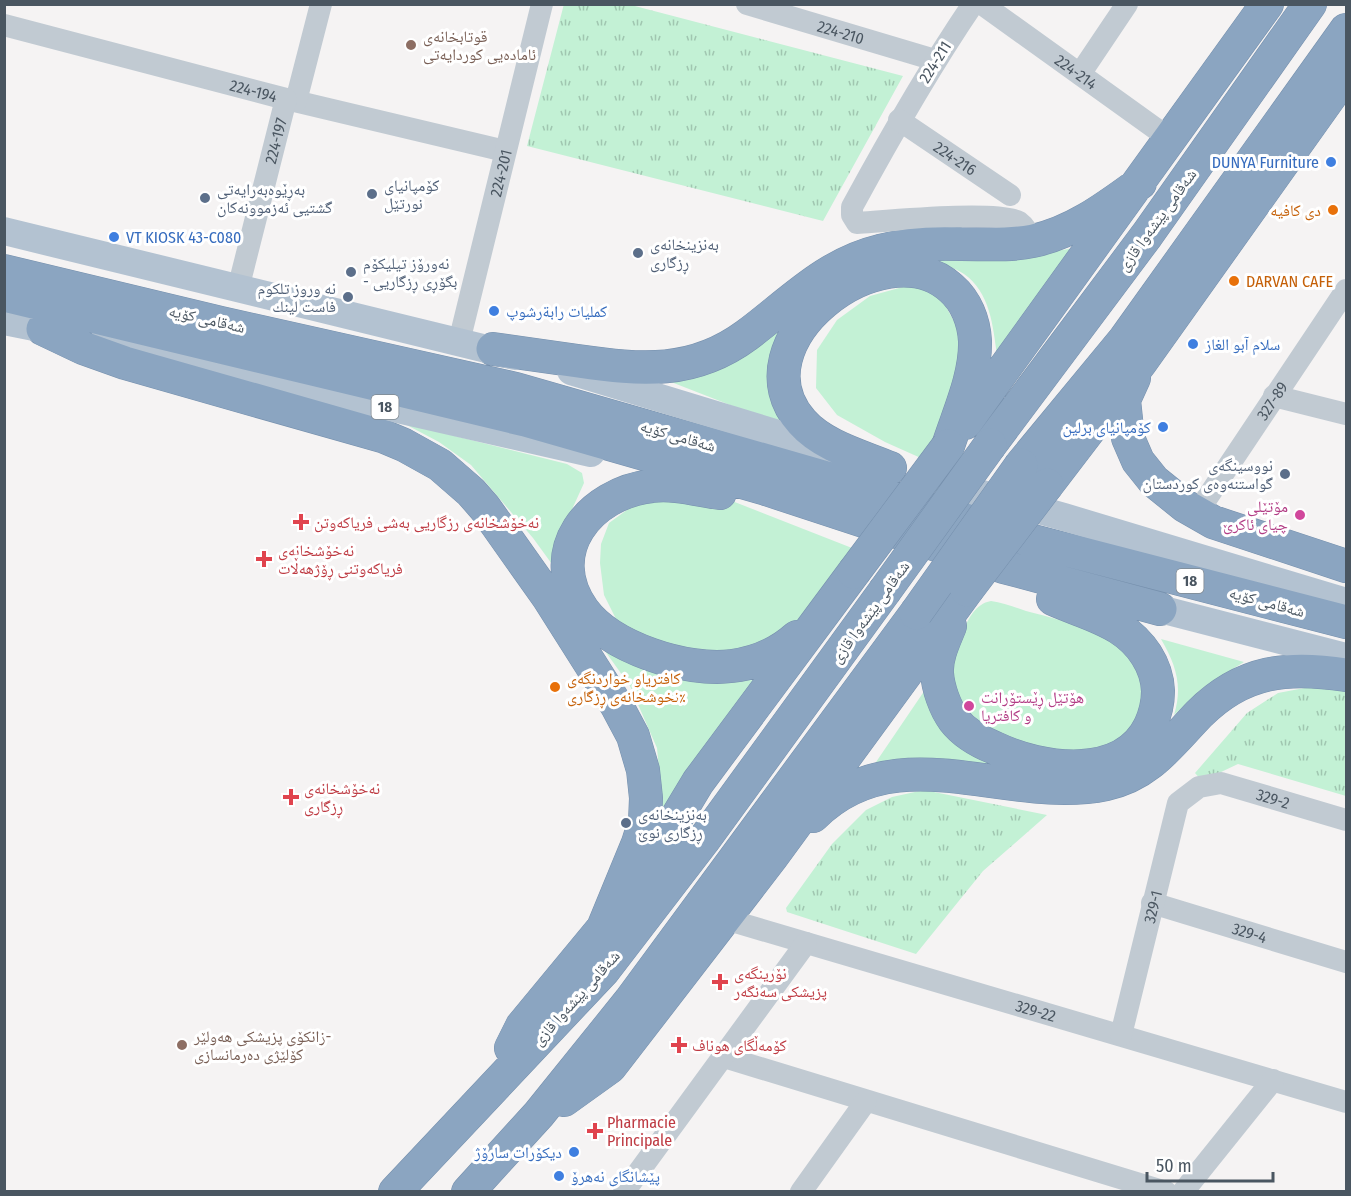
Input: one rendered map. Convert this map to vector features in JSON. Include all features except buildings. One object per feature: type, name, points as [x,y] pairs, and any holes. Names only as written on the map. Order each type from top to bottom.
[{"type":"highway","points":[[505,1076],[511,1047],[522,1026],[603,928],[654,855],[698,782],[948,446],[1267,4]]},
{"type":"highway","name":"شەقامی پێشەوا قازی","points":[[395,1191],[604,970],[704,841],[990,445],[1147,235],[1310,4]]},
{"type":"highway","points":[[468,1191],[539,1114],[630,1001],[916,613],[1021,465],[1125,339],[1347,30]]},
{"type":"highway","points":[[539,1114],[574,1095],[610,1067],[725,919],[967,590],[1141,362],[1347,74]]},
{"type":"highway","points":[[493,350],[628,368],[666,368],[688,364],[729,347],[816,280],[831,270],[863,256],[929,244],[997,244],[1032,241],[1087,220],[1140,183]]},
{"type":"highway","points":[[890,468],[836,445],[808,429],[790,405],[784,386],[784,360],[801,326],[831,297],[870,276],[898,270],[925,273],[949,286],[968,310],[975,338],[974,362],[948,446]]},
{"type":"highway","name":"شەقامی کۆیە","points":[[4,271],[221,323],[516,389],[861,504],[1004,567],[1160,609]]},
{"type":"highway","name":"شەقامی کۆیە","points":[[4,295],[525,420],[819,506],[861,504],[1033,541],[1347,622]]},
{"type":"highway","points":[[44,329],[83,348],[125,363],[385,437],[440,465],[471,492],[485,508],[548,597],[626,721],[639,753],[646,798],[645,821],[603,928]]},
{"type":"highway","points":[[1141,362],[1124,400],[1128,438],[1138,461],[1154,481],[1213,522],[1347,566]]},
{"type":"highway","points":[[819,506],[664,485],[639,488],[615,496],[585,517],[572,542],[569,570],[571,584],[583,609],[608,633],[650,654],[700,666],[732,666],[763,658],[791,642],[824,614]]},
{"type":"highway","points":[[967,590],[944,640],[937,664],[939,684],[954,721],[972,736],[1006,754],[1044,763],[1093,764],[1107,762],[1127,753],[1140,742],[1146,733],[1158,701],[1157,677],[1144,650],[1120,628],[1050,598],[1004,567]]},
{"type":"highway","points":[[771,858],[831,801],[862,784],[881,778],[922,773],[1048,788],[1106,784],[1131,776],[1153,763],[1213,701],[1245,682],[1262,676],[1298,670],[1347,675]]},
{"type":"main road","name":"شەقامی کۆیە","points":[[4,231],[493,350],[622,385],[890,468],[1076,520],[1347,602]]},
{"type":"main road","name":"شەقامی کۆیە","points":[[4,321],[480,429],[766,489]]},
{"type":"main road","name":"شەقامی کۆیە","points":[[1160,609],[1347,657]]},
{"type":"street","name":"224-197","points":[[238,289],[291,100],[321,4]]},
{"type":"street","name":"224-201","points":[[459,342],[542,4]]},
{"type":"street","name":"224-210","points":[[747,4],[935,60]]},
{"type":"street","name":"224-211","points":[[973,4],[935,60],[899,120],[852,207],[852,215],[857,223],[961,217],[1008,218],[1019,223],[1028,232],[1032,241]]},
{"type":"street","name":"224-214","points":[[982,4],[1170,139]]},
{"type":"street","points":[[1080,74],[1127,4]]},
{"type":"street","name":"224-194","points":[[4,26],[291,100],[505,151]]},
{"type":"street","name":"224-216","points":[[899,120],[1010,195]]},
{"type":"street","name":"327-89","points":[[1197,513],[1347,290]]},
{"type":"street","points":[[1274,396],[1347,414]]},
{"type":"street","name":"329-2","points":[[1199,787],[1221,783],[1347,820]]},
{"type":"street","name":"329-1","points":[[1121,1035],[1178,803],[1199,787]]},
{"type":"street","name":"329-4","points":[[1152,903],[1347,962]]},
{"type":"street","name":"329-22","points":[[725,919],[1347,1101]]},
{"type":"street","points":[[624,1191],[806,943]]},
{"type":"street","points":[[724,1057],[1166,1191]]},
{"type":"street","points":[[1184,1191],[1273,1080]]},
{"type":"street","points":[[801,1191],[866,1101]]},
{"type":"green space","points":[[564,4],[631,5],[903,76],[823,221],[527,146]]},
{"type":"green space","points":[[1081,247],[997,355],[989,310],[980,290],[961,272],[933,262],[931,254],[1018,257]]},
{"type":"green space","points":[[910,285],[939,294],[961,334],[951,417],[923,459],[885,442],[837,415],[816,388],[817,350],[837,320],[870,296]]},
{"type":"green space","points":[[784,326],[789,428],[666,380]]},
{"type":"green space","points":[[403,423],[567,464],[582,473],[584,483],[564,527],[565,582],[533,538],[471,465],[439,442]]},
{"type":"green space","points":[[669,498],[727,499],[852,548],[810,607],[783,635],[718,659],[667,652],[616,619],[604,595],[600,563],[601,544],[609,523],[631,507]]},
{"type":"green space","points":[[991,601],[1087,629],[1099,634],[1119,648],[1133,665],[1141,682],[1143,699],[1139,716],[1130,730],[1117,741],[1100,748],[1051,751],[1005,736],[974,716],[963,704],[956,689],[953,672],[955,654],[962,633],[973,612],[981,605]]},
{"type":"green space","points":[[595,637],[670,670],[758,681],[663,811],[657,748],[630,686]]},
{"type":"green space","points":[[1161,639],[1244,662],[1204,687],[1174,715],[1178,685],[1171,658]]},
{"type":"green space","points":[[929,684],[1003,766],[872,768]]},
{"type":"green space","points":[[1315,686],[1346,690],[1346,796],[1238,764],[1202,781],[1195,773],[1247,713],[1278,693]]},
{"type":"green space","points":[[924,790],[1047,815],[983,871],[916,954],[787,912],[786,908],[832,844],[866,810],[892,797]]},
{"type":"place","name":"قوتابخانەی ئامادەیی کوردایەتی","points":[[411,45]]},
{"type":"place","name":"DUNYA Furniture","points":[[1331,162]]},
{"type":"place","name":"كۆمپانیای نورتێل","points":[[372,194]]},
{"type":"place","name":"بەڕێوەبەرایەتی گشتیی ئەزموونەکان","points":[[205,198]]},
{"type":"place","name":"دى كافيه","points":[[1333,210]]},
{"type":"place","name":"VT KIOSK 43-C080","points":[[114,237]]},
{"type":"place","name":"بەنزینخانەی ڕزگاری","points":[[638,253]]},
{"type":"place","name":"نەورۆز تیلیکۆم - بگۆڕی ڕزگاریی","points":[[351,272]]},
{"type":"place","name":"DARVAN CAFE","points":[[1234,281]]},
{"type":"place","name":"نه وروز تلكوم فاست لينك","points":[[348,297]]},
{"type":"place","name":"کملیات رابةرشوپ","points":[[494,311]]},
{"type":"place","name":"سلام آبو الغاز","points":[[1193,344]]},
{"type":"place","name":"کۆمپانیای برلین","points":[[1163,427]]},
{"type":"place","name":"نووسینگەی گواستنەوەی کوردستان","points":[[1285,474]]},
{"type":"place","name":"مۆتێلی چیای ئاکرێ","points":[[1300,515]]},
{"type":"place","name":"نەخۆشخانەی رزگاریی بەشی فریاکەوتن","points":[[301,522]]},
{"type":"place","name":"نەخۆشخانەی فریاکەوتنی ڕۆژهەڵات","points":[[264,559]]},
{"type":"place","name":"كافتریاو خواردنگەی نخوشخانەی ڕزگاری٪","points":[[555,687]]},
{"type":"place","name":"هۆتێل ڕێستۆرانت و کافتریا","points":[[969,706]]},
{"type":"place","name":"نەخۆشخانەی ڕزگاری","points":[[291,797]]},
{"type":"place","name":"بەنزینخانەی ڕزگاری نوێ","points":[[626,823]]},
{"type":"place","name":"نۆرینگەی پزیشکی سەنگەر","points":[[720,982]]},
{"type":"place","name":"زانکۆی پزیشکی هەولێر- کۆلێژی دەرمانسازی","points":[[182,1045]]},
{"type":"place","name":"کۆمەڵگای هوناف","points":[[679,1045]]},
{"type":"place","name":"Pharmacie Principale","points":[[595,1131]]},
{"type":"place","name":"دیکۆرات سارۆژ","points":[[574,1152]]},
{"type":"place","name":"پێشانگای نەهرۆ","points":[[559,1176]]}]
